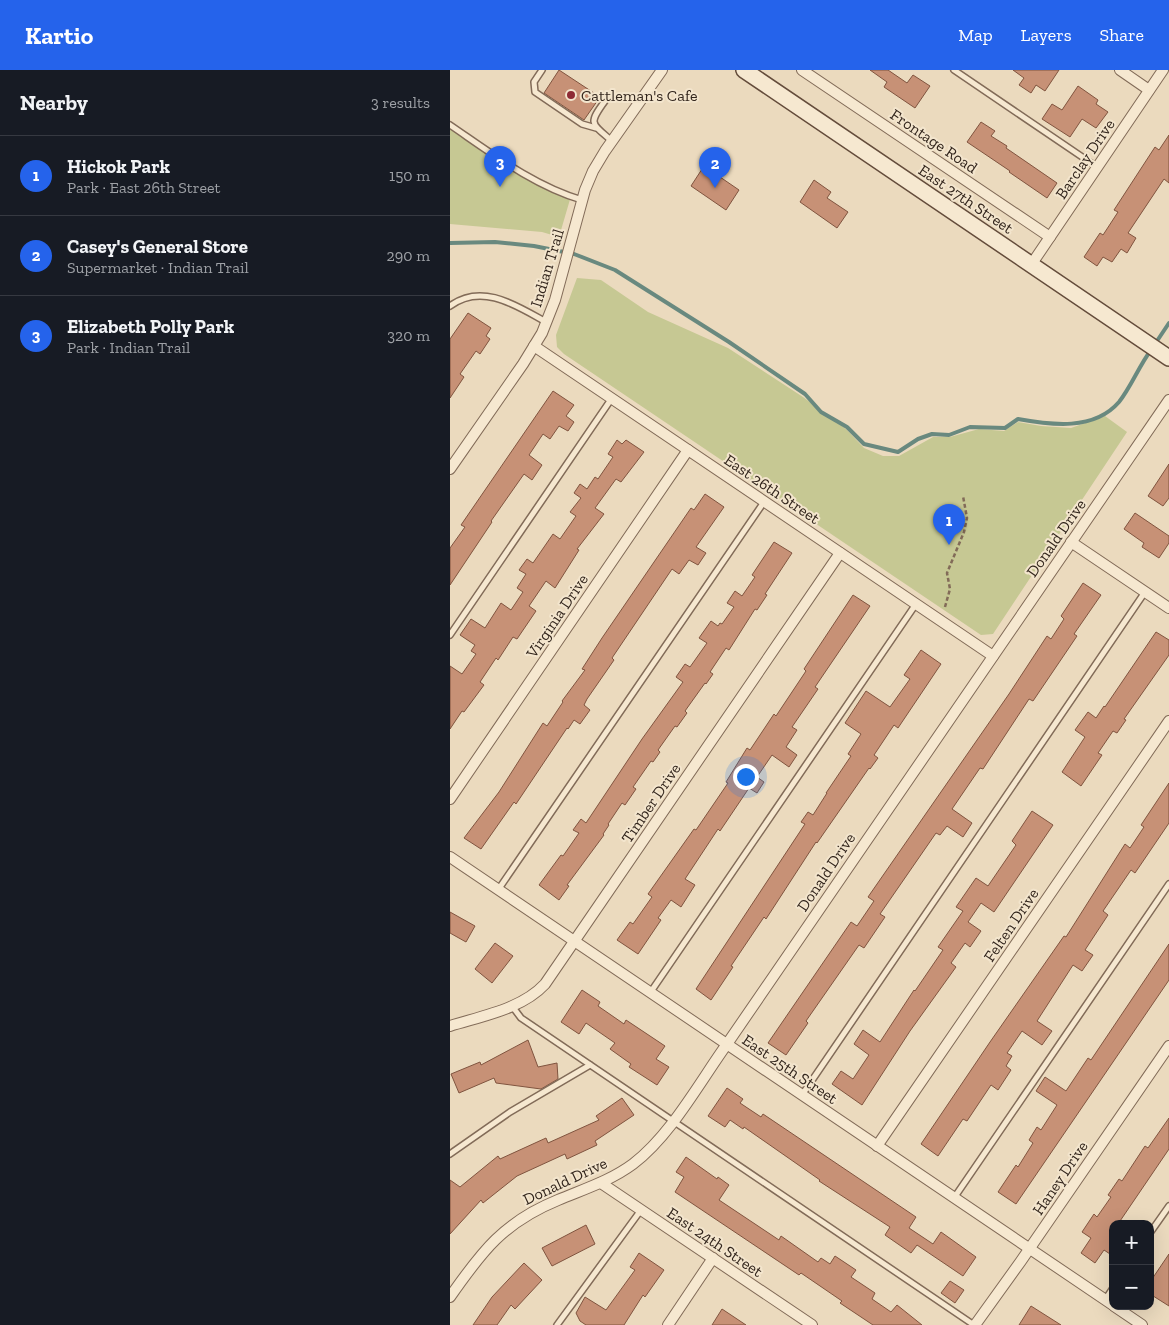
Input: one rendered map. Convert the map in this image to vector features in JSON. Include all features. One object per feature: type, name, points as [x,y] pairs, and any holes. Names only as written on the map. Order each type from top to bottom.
[{"type":"main road","name":"East 27th Street","points":[[744,70],[1169,358]]},
{"type":"street","name":"Indian Trail","points":[[450,469],[534,346],[546,322],[560,282],[582,200],[593,171],[662,70]]},
{"type":"street","name":"Frontage Road","points":[[802,70],[1050,237]]},
{"type":"street","points":[[1120,70],[1149,90]]},
{"type":"street","name":"Barclay Drive","points":[[1031,265],[1163,70]]},
{"type":"street","name":"East 26th Street","points":[[534,346],[992,656]]},
{"type":"street","name":"Donald Drive","points":[[450,1298],[480,1255],[510,1226],[543,1207],[618,1174],[640,1158],[674,1121],[1169,400]]},
{"type":"street","name":"Virginia Drive","points":[[450,799],[688,450]]},
{"type":"street","points":[[1071,542],[1168,606]]},
{"type":"street","name":"Timber Drive","points":[[450,1026],[511,1006],[529,998],[545,984],[840,553]]},
{"type":"street","name":"Felten Drive","points":[[877,1146],[1169,720]]},
{"type":"street","name":"East 25th Street","points":[[450,857],[1109,1303]]},
{"type":"street","name":"Haney Drive","points":[[974,1325],[1029,1249],[1169,1046]]},
{"type":"street","name":"East 24th Street","points":[[601,1183],[812,1325]]},
{"type":"street","points":[[668,1325],[713,1258]]},
{"type":"street","name":"East 25th Street","points":[[1119,1310],[1142,1325]]},
{"type":"lane","points":[[542,70],[534,82],[535,92],[582,124],[596,128],[612,141]]},
{"type":"lane","points":[[954,70],[1097,167]]},
{"type":"lane","points":[[596,128],[593,122],[594,117],[605,101]]},
{"type":"lane","points":[[450,125],[537,181],[562,194],[582,200]]},
{"type":"lane","points":[[450,306],[459,300],[476,296],[495,297],[506,300],[546,322]]},
{"type":"lane","points":[[450,635],[612,398]]},
{"type":"lane","points":[[498,890],[765,502]]},
{"type":"lane","points":[[802,1095],[1145,592]]},
{"type":"lane","points":[[650,992],[916,604]]},
{"type":"lane","points":[[954,1198],[1169,884]]},
{"type":"lane","points":[[511,1006],[521,1018],[974,1325]]},
{"type":"lane","points":[[450,1154],[510,1112],[590,1065]]},
{"type":"lane","points":[[1154,1227],[1169,1206]]},
{"type":"lane","points":[[557,1325],[641,1210]]},
{"type":"path","points":[[945,608],[950,592],[946,573],[964,532],[966,518],[963,496]]},
{"type":"green space","points":[[450,125],[510,165],[571,196],[559,237],[542,232],[450,224]]},
{"type":"green space","points":[[577,278],[601,280],[648,312],[728,348],[803,397],[846,429],[864,448],[883,456],[899,456],[933,437],[950,437],[979,429],[1004,431],[1018,422],[1071,428],[1105,416],[1127,432],[993,634],[981,635],[564,354],[557,347],[556,335]]},
{"type":"building","name":"Cattleman's Cafe","points":[[559,70],[600,97],[584,120],[544,93]]},
{"type":"building","points":[[870,70],[888,70],[907,83],[913,75],[930,86],[915,108],[884,87],[887,82]]},
{"type":"building","points":[[1013,70],[1059,70],[1045,91],[1036,85],[1031,93],[1019,85],[1024,78]]},
{"type":"building","points":[[1078,86],[1098,100],[1096,104],[1108,112],[1096,128],[1082,119],[1070,137],[1042,119],[1052,104],[1062,110]]},
{"type":"building","points":[[981,122],[995,131],[991,136],[1057,183],[1047,198],[967,142]]},
{"type":"building","points":[[1169,135],[1169,183],[1164,179],[1128,233],[1136,238],[1127,253],[1121,249],[1112,262],[1103,257],[1097,266],[1084,257],[1100,233],[1103,235],[1118,212],[1114,210],[1155,147],[1159,150]]},
{"type":"building","points":[[704,166],[739,190],[726,210],[691,186]]},
{"type":"building","points":[[814,180],[831,192],[827,198],[848,212],[837,228],[800,202]]},
{"type":"building","points":[[468,313],[491,328],[486,336],[490,339],[480,354],[476,351],[460,374],[464,377],[450,398],[450,339]]},
{"type":"building","points":[[553,391],[574,405],[566,416],[574,422],[568,431],[559,426],[550,439],[543,434],[529,455],[542,465],[532,480],[524,474],[450,585],[450,548],[465,527],[461,525]]},
{"type":"building","points":[[617,440],[622,444],[626,440],[644,452],[621,482],[616,479],[595,508],[604,514],[577,549],[579,550],[555,588],[546,581],[529,606],[536,611],[517,639],[513,637],[498,660],[496,658],[480,682],[484,685],[464,712],[462,711],[450,729],[450,666],[462,674],[476,654],[471,651],[475,645],[460,635],[471,619],[485,628],[501,603],[511,610],[523,592],[517,588],[526,574],[519,570],[527,559],[533,563],[553,534],[560,539],[576,516],[570,512],[581,498],[574,493],[580,484],[587,489],[595,477],[598,479],[613,457],[608,454]]},
{"type":"building","points":[[1169,464],[1169,498],[1163,506],[1148,496]]},
{"type":"building","points":[[705,494],[724,507],[696,547],[706,553],[698,565],[689,560],[679,574],[672,569],[612,658],[614,660],[587,699],[584,705],[590,710],[580,724],[574,720],[567,728],[516,804],[514,802],[481,849],[464,838],[499,792],[543,723],[547,726],[562,701],[585,670],[582,669],[602,638],[691,508],[694,510]]},
{"type":"building","points":[[1135,513],[1169,536],[1169,543],[1159,558],[1142,547],[1144,543],[1124,529]]},
{"type":"building","points":[[774,542],[792,553],[765,594],[767,595],[757,610],[755,609],[729,650],[726,648],[710,672],[713,674],[685,711],[687,713],[677,727],[675,726],[658,750],[660,752],[653,762],[651,761],[633,787],[636,789],[625,805],[622,803],[608,824],[604,835],[567,885],[569,886],[559,900],[539,885],[579,833],[573,830],[581,819],[586,823],[683,682],[676,677],[685,664],[690,667],[707,643],[699,638],[711,621],[718,626],[720,623],[722,624],[734,607],[727,603],[735,591],[742,596],[755,577],[752,575]]},
{"type":"building","points":[[1083,583],[1101,595],[1074,634],[1077,636],[1033,701],[1029,699],[983,769],[980,768],[952,809],[972,823],[963,837],[947,826],[940,835],[936,833],[880,914],[885,917],[864,948],[859,945],[806,1021],[808,1023],[786,1055],[768,1043],[851,922],[857,926],[874,901],[868,897],[1047,636],[1051,639],[1064,619],[1061,616]]},
{"type":"building","points":[[853,595],[870,606],[815,687],[818,689],[792,727],[797,730],[786,747],[797,755],[789,767],[772,755],[757,777],[764,782],[757,793],[749,788],[720,831],[718,829],[685,879],[695,885],[681,907],[671,900],[658,918],[661,920],[638,954],[617,940],[630,922],[633,924],[652,897],[648,894],[694,829],[696,830],[728,783],[726,782],[747,748],[750,750],[774,714],[776,716],[806,671],[804,669]]},
{"type":"building","points":[[1156,632],[1169,640],[1169,655],[1124,719],[1126,720],[1117,733],[1113,731],[1098,753],[1102,755],[1081,786],[1062,772],[1085,737],[1075,730],[1088,712],[1096,718]]},
{"type":"building","points":[[921,650],[941,664],[898,728],[894,725],[874,755],[878,758],[816,842],[766,919],[764,917],[711,1000],[696,989],[805,824],[801,822],[808,812],[813,815],[851,756],[848,754],[861,734],[845,723],[866,691],[890,707],[910,679],[904,675]]},
{"type":"building","points":[[1169,783],[1169,823],[1135,873],[1131,870],[1103,911],[1108,915],[1085,950],[1093,955],[1082,971],[1073,965],[1037,1021],[1052,1031],[1042,1045],[1022,1031],[1007,1053],[1012,1056],[1006,1066],[1011,1070],[998,1090],[991,1085],[967,1121],[963,1119],[938,1156],[921,1144],[1064,936],[1066,937],[1125,844],[1130,848],[1144,827],[1141,825]]},
{"type":"building","points":[[1032,811],[1053,825],[994,912],[981,903],[968,922],[981,931],[970,947],[965,943],[951,963],[956,967],[910,1031],[862,1105],[832,1084],[841,1071],[853,1079],[869,1055],[854,1044],[863,1030],[880,1042],[943,950],[938,947],[963,911],[956,907],[976,878],[988,886],[1016,845],[1012,841]]},
{"type":"building","points":[[450,912],[475,926],[466,942],[450,933]]},
{"type":"building","points":[[495,943],[513,956],[492,983],[475,969]]},
{"type":"building","points":[[1169,944],[1169,980],[1016,1204],[998,1192],[1016,1165],[1018,1167],[1033,1143],[1029,1140],[1037,1127],[1041,1130],[1057,1105],[1036,1091],[1045,1077],[1066,1091],[1088,1058],[1091,1060]]},
{"type":"building","points":[[582,990],[600,1002],[598,1006],[624,1024],[626,1020],[665,1046],[656,1059],[669,1067],[657,1085],[629,1067],[631,1064],[610,1049],[615,1043],[586,1023],[579,1034],[561,1022]]},
{"type":"building","points":[[528,1040],[538,1067],[557,1063],[558,1079],[541,1089],[496,1083],[494,1078],[459,1093],[451,1074],[480,1062],[481,1065]]},
{"type":"building","points":[[727,1088],[743,1099],[740,1103],[761,1117],[763,1114],[916,1217],[909,1228],[933,1244],[941,1232],[976,1257],[963,1276],[917,1245],[911,1253],[885,1235],[890,1227],[819,1181],[744,1127],[743,1129],[730,1120],[725,1127],[708,1116]]},
{"type":"building","points":[[622,1098],[634,1115],[595,1141],[597,1145],[567,1159],[565,1154],[517,1176],[483,1203],[481,1200],[450,1234],[450,1180],[460,1187],[498,1156],[500,1159],[546,1138],[548,1143],[599,1120],[596,1116]]},
{"type":"building","points":[[1169,1118],[1169,1149],[1121,1220],[1109,1220],[1109,1253],[1104,1250],[1095,1263],[1081,1253],[1091,1238],[1082,1232],[1094,1214],[1097,1217],[1111,1197],[1108,1195],[1119,1179],[1122,1181],[1145,1146],[1148,1148]]},
{"type":"building","points":[[686,1157],[717,1179],[718,1177],[729,1185],[719,1200],[779,1240],[781,1236],[818,1262],[821,1258],[830,1264],[835,1256],[856,1270],[851,1277],[875,1293],[872,1299],[891,1312],[897,1305],[922,1325],[873,1325],[801,1273],[799,1275],[675,1192],[684,1177],[676,1172]]},
{"type":"building","points":[[586,1225],[595,1244],[552,1266],[542,1248]]},
{"type":"building","points":[[639,1253],[664,1270],[645,1297],[643,1295],[624,1325],[586,1325],[580,1321],[576,1313],[585,1297],[606,1310],[635,1270],[630,1267]]},
{"type":"building","points":[[1169,1254],[1169,1306],[1154,1297],[1154,1276]]},
{"type":"building","points":[[524,1263],[542,1280],[515,1309],[511,1305],[497,1325],[473,1325],[492,1297]]},
{"type":"building","points":[[950,1281],[964,1290],[955,1303],[941,1293]]},
{"type":"building","points":[[1031,1306],[1061,1325],[1019,1325]]},
{"type":"building","points":[[722,1309],[746,1325],[712,1325]]},
{"type":"waterway","points":[[450,243],[495,242],[534,246],[574,254],[615,270],[729,342],[805,394],[821,412],[847,427],[864,444],[898,452],[918,439],[932,434],[949,435],[970,427],[1005,428],[1018,419],[1044,423],[1072,424],[1097,418],[1119,402],[1151,350]]},
{"type":"waterway","points":[[1155,344],[1169,323]]},
{"type":"place","name":"Cattleman's Cafe","points":[[571,95]]},
{"type":"place","name":"Elizabeth Polly Park","points":[[500,187]]},
{"type":"place","name":"Casey's General Store","points":[[715,188]]},
{"type":"place","name":"Hickok Park","points":[[949,545]]}]
